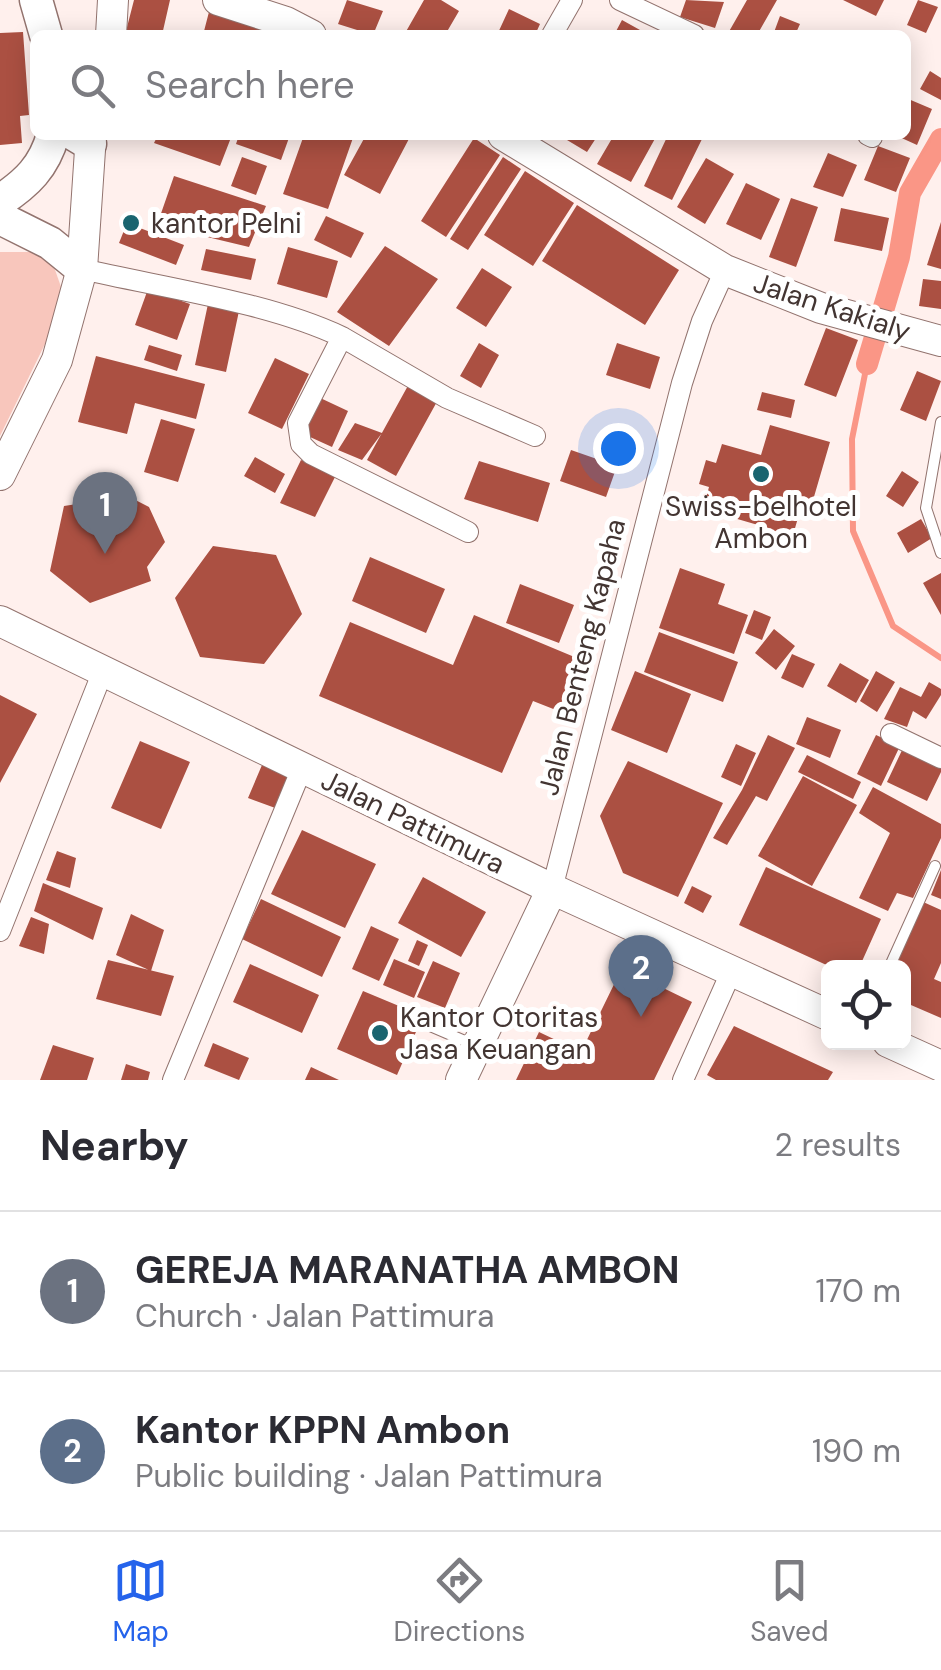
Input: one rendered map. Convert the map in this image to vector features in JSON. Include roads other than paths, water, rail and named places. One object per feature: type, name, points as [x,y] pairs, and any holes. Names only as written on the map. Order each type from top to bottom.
[{"type":"main road","points":[[36,0],[45,30]]},
{"type":"main road","points":[[111,30],[113,0]]},
{"type":"main road","points":[[218,0],[297,19]]},
{"type":"main road","points":[[0,201],[42,165],[51,140]]},
{"type":"main road","points":[[0,474],[56,360],[82,268],[85,140]]},
{"type":"main road","name":"Jalan Kakialy","points":[[511,140],[725,270],[821,308],[931,339]]},
{"type":"main road","points":[[0,218],[50,243],[82,268]]},
{"type":"main road","name":"Jalan Pattimura","points":[[0,621],[552,889],[821,1012]]},
{"type":"main road","points":[[461,1080],[552,889]]},
{"type":"main road","points":[[906,1050],[941,1066]]},
{"type":"street","points":[[555,30],[572,0]]},
{"type":"street","points":[[620,0],[683,30]]},
{"type":"street","points":[[82,268],[313,323],[447,398],[535,436]]},
{"type":"street","name":"Jalan Benteng Kapaha","points":[[552,889],[682,383],[702,321],[725,270]]},
{"type":"street","points":[[342,337],[298,423],[301,444],[311,454],[468,532]]},
{"type":"street","points":[[0,931],[102,671]]},
{"type":"street","points":[[890,734],[941,758]]},
{"type":"street","points":[[173,1080],[302,768]]},
{"type":"street","points":[[683,1080],[732,970]]},
{"type":"lane","points":[[941,422],[926,508],[941,552]]},
{"type":"lane","points":[[893,960],[935,866]]},
{"type":"lane","points":[[430,1026],[478,1046]]},
{"type":"waterway","points":[[867,364],[899,257],[910,193],[941,139]]},
{"type":"waterway","points":[[867,364],[852,439],[853,531],[893,626],[941,658]]},
{"type":"place","name":"kantor Pelni","points":[[131,223]]},
{"type":"place","name":"Swiss-belhotel Ambon","points":[[761,474]]},
{"type":"place","name":"GEREJA MARANATHA AMBON","points":[[105,554]]},
{"type":"place","name":"Kantor KPPN Ambon","points":[[641,1017]]},
{"type":"place","name":"Kantor Otoritas Jasa Keuangan","points":[[380,1033]]}]
